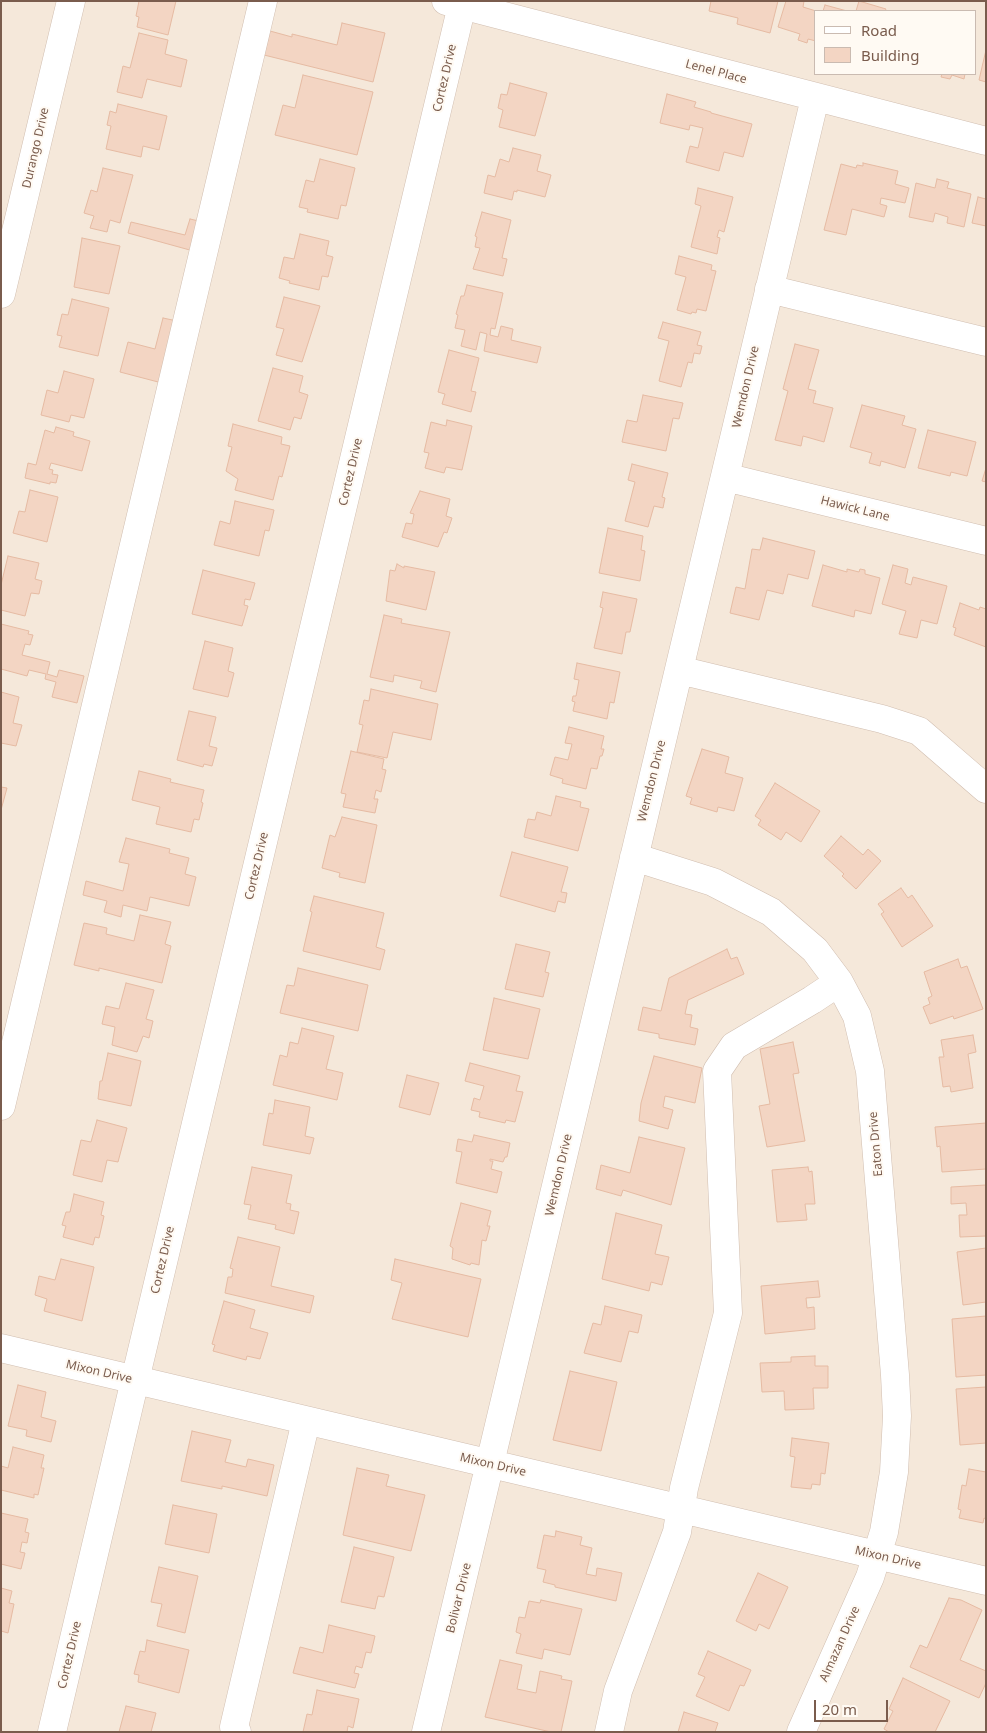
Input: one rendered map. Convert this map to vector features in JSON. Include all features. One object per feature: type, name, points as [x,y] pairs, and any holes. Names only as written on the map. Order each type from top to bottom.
[{"type":"street","name":"Durango Drive","points":[[1,294],[71,1]]},
{"type":"street","points":[[1,1106],[263,1]]},
{"type":"street","name":"Lenel Place","points":[[457,2],[815,98],[986,141]]},
{"type":"street","name":"Cortez Drive","points":[[52,1732],[457,2]]},
{"type":"street","name":"Wemdon Drive","points":[[491,1464],[815,98]]},
{"type":"street","points":[[769,289],[986,342]]},
{"type":"street","name":"Hawick Lane","points":[[725,477],[986,541]]},
{"type":"street","points":[[679,670],[882,719],[919,731],[986,790]]},
{"type":"street","name":"Eaton Drive","points":[[634,857],[714,882],[771,912],[815,950],[839,982],[857,1016],[870,1071],[897,1416],[894,1472],[884,1532],[877,1556]]},
{"type":"street","points":[[609,1732],[618,1691],[677,1532],[684,1488],[728,1313],[717,1071],[734,1046],[839,982]]},
{"type":"street","name":"Mixon Drive","points":[[1,1348],[986,1581]]},
{"type":"street","points":[[237,1732],[234,1727],[306,1420]]},
{"type":"street","name":"Bolivar Drive","points":[[426,1732],[491,1464]]},
{"type":"street","name":"Almazan Drive","points":[[801,1732],[870,1577],[877,1556]]},
{"type":"shaded area","points":[[1,1],[986,1],[986,1732],[1,1732]]},
{"type":"building","points":[[139,1],[176,1],[168,35],[137,27],[139,17],[136,16]]},
{"type":"building","points":[[711,1],[778,1],[770,33],[737,24],[738,18],[709,11]]},
{"type":"building","points":[[786,1],[804,1],[803,7],[814,10],[814,40],[808,39],[807,43],[798,40],[800,34],[778,27]]},
{"type":"building","points":[[859,1],[886,9],[886,10],[856,10]]},
{"type":"building","points":[[825,5],[843,10],[823,10]]},
{"type":"building","points":[[342,23],[385,33],[373,82],[264,55],[270,31],[292,37],[292,34],[337,45]]},
{"type":"building","points":[[139,33],[168,40],[165,54],[187,60],[181,87],[147,79],[142,98],[117,92],[123,66],[130,68]]},
{"type":"building","points":[[986,50],[986,82],[979,80]]},
{"type":"building","points":[[303,75],[373,92],[357,155],[275,135],[283,105],[295,108]]},
{"type":"building","points":[[942,75],[952,75],[950,79],[941,77]]},
{"type":"building","points":[[952,75],[965,75],[964,79]]},
{"type":"building","points":[[510,83],[547,93],[535,136],[499,127],[503,110],[498,108],[501,94],[507,95]]},
{"type":"building","points":[[667,94],[696,102],[694,107],[711,113],[752,124],[743,157],[724,152],[719,171],[686,162],[690,146],[698,148],[703,128],[690,125],[689,130],[660,123]]},
{"type":"building","points":[[118,104],[167,116],[159,150],[143,146],[141,157],[106,149],[111,126],[107,125],[110,111],[116,113]]},
{"type":"building","points":[[513,148],[541,155],[537,171],[551,175],[545,197],[517,190],[517,192],[514,191],[512,200],[484,193],[488,175],[495,177],[500,159],[509,162]]},
{"type":"building","points":[[320,159],[355,168],[346,206],[341,205],[338,219],[307,212],[308,209],[299,207],[306,180],[314,182]]},
{"type":"building","points":[[863,163],[898,171],[895,184],[909,188],[905,203],[881,198],[880,204],[887,206],[884,217],[852,209],[846,235],[824,230],[841,164],[856,168],[857,165],[863,166]]},
{"type":"building","points":[[103,168],[133,175],[120,223],[110,220],[107,232],[90,228],[94,216],[84,213],[91,190],[97,192]]},
{"type":"building","points":[[937,179],[949,182],[947,188],[971,194],[964,227],[947,223],[948,217],[935,213],[933,222],[909,217],[916,183],[935,188]]},
{"type":"building","points":[[698,188],[733,197],[724,232],[719,230],[717,237],[720,238],[717,254],[691,247],[701,206],[695,204]]},
{"type":"building","points":[[978,197],[986,199],[986,226],[972,223]]},
{"type":"building","points":[[482,212],[511,220],[502,258],[507,259],[503,276],[473,269],[480,248],[475,247],[477,237],[475,236]]},
{"type":"building","points":[[190,219],[203,222],[197,252],[128,233],[131,222],[185,235]]},
{"type":"building","points":[[300,234],[329,241],[326,255],[333,257],[328,277],[322,276],[319,290],[289,283],[290,281],[279,278],[284,257],[294,259]]},
{"type":"building","points":[[82,238],[120,246],[109,294],[74,287]]},
{"type":"building","points":[[679,256],[712,265],[711,270],[716,271],[706,311],[697,309],[696,313],[692,312],[691,314],[677,310],[686,277],[675,274]]},
{"type":"building","points":[[467,285],[503,293],[495,329],[491,328],[490,335],[498,337],[501,326],[513,329],[511,340],[541,347],[537,363],[484,351],[487,334],[480,332],[476,350],[461,346],[465,330],[455,328],[458,315],[456,314],[461,296],[464,296]]},
{"type":"building","points":[[284,297],[320,306],[302,362],[276,355],[284,329],[276,327]]},
{"type":"building","points":[[72,299],[109,308],[98,356],[59,347],[62,336],[57,335],[62,314],[68,315]]},
{"type":"building","points":[[163,318],[177,321],[162,383],[120,372],[128,342],[155,349]]},
{"type":"building","points":[[663,322],[701,332],[697,345],[702,346],[700,354],[694,353],[692,363],[688,362],[681,387],[659,381],[669,341],[658,338]]},
{"type":"building","points":[[795,344],[819,350],[808,389],[816,391],[813,403],[833,408],[824,442],[803,436],[801,446],[775,440],[788,391],[783,389]]},
{"type":"building","points":[[449,350],[479,358],[471,391],[476,392],[471,412],[442,404],[445,394],[438,392]]},
{"type":"building","points":[[273,368],[303,376],[299,392],[308,395],[301,419],[294,417],[290,430],[258,421]]},
{"type":"building","points":[[64,371],[94,379],[84,418],[71,415],[69,422],[41,415],[47,390],[58,393]]},
{"type":"building","points":[[643,395],[683,403],[679,419],[673,418],[666,451],[622,442],[627,420],[637,422]]},
{"type":"building","points":[[862,405],[905,416],[902,425],[916,429],[905,468],[881,461],[880,466],[869,463],[872,453],[850,447]]},
{"type":"building","points":[[447,420],[472,426],[462,470],[446,467],[444,473],[425,468],[429,453],[424,452],[431,422],[446,426]]},
{"type":"building","points":[[233,424],[282,437],[281,444],[290,446],[282,477],[279,476],[273,500],[235,490],[238,479],[226,471],[232,447],[228,446]]},
{"type":"building","points":[[56,427],[74,432],[73,436],[90,441],[82,471],[51,463],[49,469],[53,470],[52,474],[58,475],[56,483],[50,482],[50,484],[25,478],[28,463],[36,465],[45,430],[54,433]]},
{"type":"building","points":[[928,430],[976,442],[967,476],[951,472],[950,476],[918,468]]},
{"type":"building","points":[[632,464],[668,473],[662,497],[665,498],[663,508],[654,506],[648,527],[625,521],[635,482],[628,480]]},
{"type":"building","points":[[986,468],[986,482],[982,481]]},
{"type":"building","points":[[30,490],[58,497],[47,542],[13,533],[19,511],[25,512]]},
{"type":"building","points":[[420,491],[450,499],[446,516],[452,518],[447,533],[444,532],[438,547],[402,537],[406,523],[412,524],[414,514],[410,513]]},
{"type":"building","points":[[235,501],[274,510],[269,531],[265,530],[259,556],[214,545],[220,521],[230,524]]},
{"type":"building","points":[[608,528],[643,536],[641,550],[645,551],[640,581],[599,573]]},
{"type":"building","points":[[763,538],[815,551],[808,579],[788,574],[783,594],[767,590],[759,620],[730,613],[736,587],[745,589],[752,549],[760,550]]},
{"type":"building","points":[[8,556],[39,563],[35,579],[42,581],[39,594],[31,593],[25,616],[1,610],[1,585]]},
{"type":"building","points":[[397,564],[404,568],[404,566],[435,572],[426,610],[386,601],[390,570],[395,571]]},
{"type":"building","points":[[823,565],[847,572],[847,569],[859,572],[860,569],[865,570],[865,574],[880,578],[871,614],[855,610],[854,617],[812,606]]},
{"type":"building","points":[[893,565],[908,569],[905,583],[911,585],[913,577],[947,586],[937,624],[921,620],[917,638],[899,634],[906,611],[882,604]]},
{"type":"building","points":[[203,570],[255,583],[250,600],[245,599],[244,605],[248,606],[242,626],[192,614]]},
{"type":"building","points":[[603,592],[637,599],[630,632],[626,632],[622,654],[594,648],[603,608],[600,607]]},
{"type":"building","points":[[960,603],[979,610],[980,607],[986,609],[986,647],[954,635],[956,628],[953,627]]},
{"type":"building","points":[[384,615],[402,619],[401,623],[450,632],[436,692],[420,688],[422,681],[394,675],[393,682],[370,677]]},
{"type":"building","points":[[1,624],[29,631],[28,634],[33,635],[30,645],[25,644],[22,655],[50,662],[47,674],[57,677],[59,670],[84,676],[77,703],[52,697],[56,682],[45,679],[46,674],[29,670],[27,676],[1,669]]},
{"type":"building","points":[[205,641],[233,648],[228,671],[234,673],[228,697],[193,689]]},
{"type":"building","points":[[577,663],[620,672],[614,703],[610,702],[607,719],[573,711],[575,702],[572,701],[573,696],[576,696],[579,680],[574,679]]},
{"type":"building","points":[[371,689],[438,704],[431,740],[393,732],[387,758],[357,752],[363,725],[359,724],[364,700],[369,701]]},
{"type":"building","points":[[1,692],[19,697],[13,723],[22,725],[16,746],[1,743]]},
{"type":"building","points":[[189,711],[216,717],[209,746],[217,748],[212,766],[204,764],[203,767],[177,760]]},
{"type":"building","points":[[569,727],[604,736],[601,749],[604,749],[602,756],[600,756],[597,769],[591,768],[586,789],[562,783],[563,779],[550,775],[555,757],[568,760],[572,744],[565,743]]},
{"type":"building","points":[[702,749],[729,757],[725,773],[743,778],[734,811],[718,807],[717,812],[690,804],[692,798],[686,796]]},
{"type":"building","points":[[351,751],[384,759],[382,769],[386,770],[381,792],[376,790],[374,799],[378,799],[375,813],[343,807],[346,794],[341,793]]},
{"type":"building","points":[[139,771],[171,779],[170,782],[204,790],[199,820],[194,819],[191,832],[156,824],[160,807],[132,800]]},
{"type":"building","points":[[775,783],[820,811],[801,842],[786,832],[781,840],[758,825],[761,820],[755,816]]},
{"type":"building","points":[[1,787],[7,788],[1,810]]},
{"type":"building","points":[[556,796],[581,802],[580,807],[589,809],[578,851],[524,837],[528,819],[535,820],[537,812],[551,816]]},
{"type":"building","points":[[342,817],[377,825],[365,883],[339,877],[340,873],[322,868],[330,835],[335,837]]},
{"type":"building","points":[[841,836],[863,855],[868,849],[881,861],[856,889],[842,876],[844,874],[824,856]]},
{"type":"building","points":[[126,838],[170,849],[169,853],[189,858],[185,874],[196,877],[189,906],[150,897],[147,911],[123,905],[121,917],[104,912],[107,901],[83,895],[86,881],[123,891],[129,864],[119,862]]},
{"type":"building","points":[[512,852],[568,867],[561,892],[567,893],[565,903],[558,901],[555,912],[500,896]]},
{"type":"building","points":[[901,888],[908,898],[912,895],[933,926],[902,947],[881,914],[884,912],[878,904]]},
{"type":"building","points":[[314,896],[384,913],[376,947],[385,950],[380,970],[303,951]]},
{"type":"building","points":[[140,915],[171,922],[165,944],[171,946],[162,983],[99,968],[99,971],[74,965],[84,923],[107,928],[106,934],[134,941]]},
{"type":"building","points":[[516,944],[550,952],[545,972],[549,973],[543,997],[505,989]]},
{"type":"building","points":[[727,949],[731,959],[737,957],[744,974],[688,1000],[685,1014],[692,1015],[690,1027],[698,1029],[695,1045],[659,1038],[659,1034],[638,1030],[643,1007],[661,1011],[669,978]]},
{"type":"building","points":[[958,959],[961,968],[967,966],[983,1009],[954,1019],[953,1016],[930,1024],[923,1007],[930,1004],[928,998],[932,996],[924,972]]},
{"type":"building","points":[[298,968],[368,985],[358,1031],[280,1013],[287,985],[294,986]]},
{"type":"building","points":[[126,983],[154,990],[146,1019],[153,1021],[149,1038],[143,1036],[137,1052],[112,1045],[115,1027],[102,1024],[106,1006],[119,1009]]},
{"type":"building","points":[[494,998],[540,1009],[528,1059],[483,1050]]},
{"type":"building","points":[[302,1028],[334,1036],[326,1069],[343,1073],[337,1100],[273,1085],[280,1055],[287,1057],[290,1042],[298,1044]]},
{"type":"building","points":[[973,1035],[976,1052],[968,1054],[973,1088],[951,1092],[950,1086],[943,1087],[939,1057],[944,1057],[941,1040]]},
{"type":"building","points":[[793,1042],[799,1073],[793,1074],[805,1141],[767,1147],[759,1106],[770,1104],[760,1049]]},
{"type":"building","points":[[108,1053],[141,1061],[131,1106],[98,1099],[100,1081],[102,1081]]},
{"type":"building","points":[[654,1056],[702,1068],[695,1103],[665,1096],[663,1107],[673,1110],[668,1129],[639,1121],[641,1103]]},
{"type":"building","points":[[470,1063],[520,1076],[516,1091],[523,1092],[515,1122],[506,1120],[505,1123],[479,1117],[480,1112],[471,1110],[474,1098],[480,1100],[484,1086],[465,1081]]},
{"type":"building","points":[[407,1075],[439,1083],[430,1115],[399,1107]]},
{"type":"building","points":[[275,1100],[310,1107],[305,1136],[314,1138],[310,1154],[263,1145],[269,1113],[273,1114]]},
{"type":"building","points":[[97,1120],[127,1128],[118,1162],[107,1160],[102,1182],[73,1175],[81,1140],[91,1142]]},
{"type":"building","points":[[986,1123],[986,1169],[942,1172],[940,1146],[937,1147],[935,1127]]},
{"type":"building","points":[[474,1135],[510,1143],[507,1157],[505,1157],[503,1162],[490,1159],[490,1161],[493,1161],[491,1169],[502,1172],[497,1193],[456,1183],[462,1152],[456,1151],[458,1139],[472,1142]]},
{"type":"building","points":[[639,1137],[685,1148],[671,1205],[623,1190],[621,1196],[596,1189],[601,1165],[630,1173]]},
{"type":"building","points":[[252,1167],[292,1175],[286,1203],[291,1204],[290,1210],[299,1212],[294,1234],[275,1229],[276,1225],[248,1219],[251,1205],[244,1204]]},
{"type":"building","points":[[808,1167],[809,1172],[812,1171],[815,1204],[805,1204],[807,1220],[777,1222],[772,1170]]},
{"type":"building","points":[[986,1185],[986,1236],[960,1237],[959,1215],[967,1215],[966,1203],[951,1204],[951,1187]]},
{"type":"building","points":[[74,1194],[104,1202],[101,1215],[104,1216],[99,1238],[95,1237],[93,1245],[63,1237],[66,1226],[62,1225],[66,1212],[70,1212]]},
{"type":"building","points":[[461,1203],[491,1211],[486,1241],[482,1240],[479,1265],[471,1263],[470,1265],[452,1259],[453,1248],[450,1246]]},
{"type":"building","points":[[616,1213],[662,1225],[655,1254],[669,1257],[662,1285],[651,1282],[649,1291],[602,1279]]},
{"type":"building","points":[[238,1237],[280,1247],[271,1286],[314,1296],[310,1313],[225,1293],[228,1277],[232,1277],[233,1269],[230,1268]]},
{"type":"building","points":[[986,1248],[986,1302],[963,1305],[957,1252]]},
{"type":"building","points":[[61,1259],[94,1267],[82,1321],[44,1311],[47,1299],[35,1295],[39,1276],[55,1280]]},
{"type":"building","points":[[395,1259],[481,1279],[468,1337],[392,1319],[402,1283],[391,1280]]},
{"type":"building","points":[[818,1281],[820,1297],[806,1298],[807,1308],[814,1307],[815,1329],[765,1334],[761,1286]]},
{"type":"building","points":[[224,1301],[255,1310],[250,1328],[268,1333],[260,1359],[247,1356],[246,1360],[213,1351],[215,1345],[212,1344]]},
{"type":"building","points":[[605,1306],[642,1315],[638,1333],[629,1331],[621,1362],[584,1353],[593,1323],[601,1325]]},
{"type":"building","points":[[986,1316],[986,1375],[956,1377],[952,1319]]},
{"type":"building","points":[[815,1356],[815,1366],[828,1366],[828,1388],[813,1388],[814,1409],[785,1410],[784,1391],[762,1392],[760,1363],[791,1362],[791,1357]]},
{"type":"building","points":[[570,1371],[617,1382],[601,1451],[553,1440]]},
{"type":"building","points":[[18,1385],[46,1392],[41,1417],[56,1421],[51,1442],[26,1436],[27,1430],[8,1426]]},
{"type":"building","points":[[986,1387],[986,1443],[960,1445],[956,1389]]},
{"type":"building","points":[[192,1431],[231,1440],[225,1462],[246,1467],[248,1459],[274,1465],[267,1496],[222,1486],[222,1489],[181,1481]]},
{"type":"building","points":[[792,1438],[829,1443],[825,1474],[821,1473],[820,1485],[812,1484],[811,1489],[791,1487],[795,1457],[790,1456]]},
{"type":"building","points":[[13,1447],[44,1455],[41,1468],[44,1468],[38,1495],[34,1494],[34,1498],[1,1490],[1,1466],[8,1468]]},
{"type":"building","points":[[357,1468],[389,1475],[386,1486],[425,1495],[411,1551],[343,1535]]},
{"type":"building","points":[[969,1469],[986,1472],[986,1519],[984,1518],[983,1523],[959,1518],[961,1510],[958,1509],[962,1485],[966,1486]]},
{"type":"building","points":[[173,1505],[217,1514],[209,1553],[165,1544]]},
{"type":"building","points":[[1,1513],[28,1519],[25,1532],[29,1533],[27,1543],[22,1542],[20,1552],[25,1553],[21,1569],[1,1564]]},
{"type":"building","points":[[556,1531],[582,1537],[580,1545],[592,1548],[586,1574],[596,1576],[597,1568],[622,1573],[616,1601],[555,1587],[555,1585],[543,1582],[546,1570],[537,1568],[544,1535],[555,1537]]},
{"type":"building","points":[[354,1547],[394,1557],[384,1597],[378,1596],[375,1609],[341,1602]]},
{"type":"building","points":[[159,1567],[198,1576],[185,1633],[157,1626],[162,1604],[151,1602]]},
{"type":"building","points":[[758,1573],[788,1587],[769,1629],[759,1624],[756,1631],[736,1621]]},
{"type":"building","points":[[1,1588],[12,1591],[9,1603],[14,1604],[8,1633],[1,1631]]},
{"type":"building","points":[[949,1598],[961,1600],[982,1610],[960,1660],[986,1671],[986,1683],[979,1698],[910,1667],[920,1645],[927,1648]]},
{"type":"building","points":[[541,1600],[582,1609],[570,1655],[544,1649],[542,1659],[516,1653],[521,1634],[516,1632],[519,1617],[525,1618],[529,1601],[540,1603]]},
{"type":"building","points":[[329,1625],[375,1636],[371,1653],[366,1652],[362,1668],[356,1666],[354,1673],[359,1674],[355,1688],[293,1673],[300,1647],[323,1653]]},
{"type":"building","points":[[147,1640],[189,1650],[179,1693],[138,1682],[139,1675],[134,1674],[140,1651],[145,1652]]},
{"type":"building","points":[[708,1651],[751,1670],[744,1686],[740,1685],[729,1711],[696,1696],[705,1677],[698,1674]]},
{"type":"building","points":[[500,1660],[522,1665],[517,1689],[536,1693],[540,1671],[562,1676],[561,1679],[572,1681],[561,1732],[551,1732],[485,1717]]},
{"type":"building","points":[[903,1678],[950,1701],[935,1732],[889,1732],[884,1729],[893,1711],[889,1709]]},
{"type":"building","points":[[317,1690],[359,1699],[353,1728],[348,1726],[347,1732],[303,1732],[307,1714],[312,1715]]},
{"type":"building","points":[[126,1706],[156,1713],[151,1732],[119,1732]]},
{"type":"building","points":[[684,1712],[718,1723],[715,1732],[678,1732]]}]
